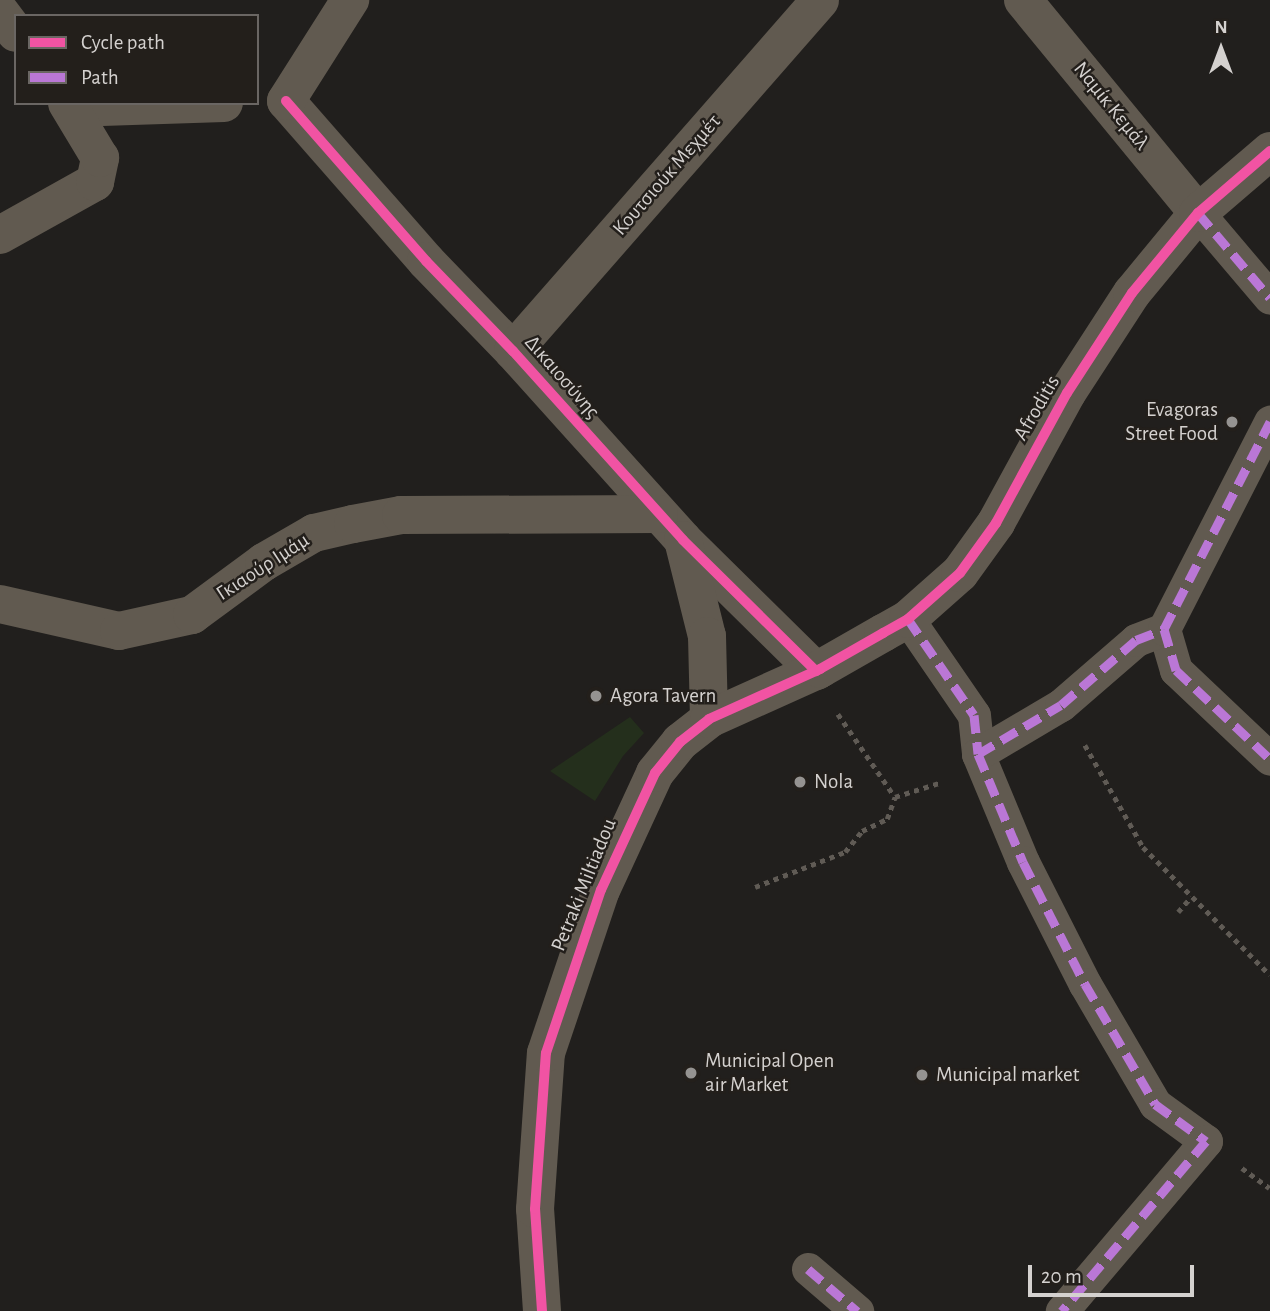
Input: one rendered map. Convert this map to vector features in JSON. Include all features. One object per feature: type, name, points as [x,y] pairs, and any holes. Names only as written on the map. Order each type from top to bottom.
[{"type":"street","points":[[272,102],[350,0]]},
{"type":"street","name":"Κουτσιούκ Μεχμέτ","points":[[513,351],[820,0]]},
{"type":"street","name":"Ναμίκ Κεμάλ","points":[[1023,0],[1198,213]]},
{"type":"street","points":[[0,12],[14,30]]},
{"type":"street","name":"Δικαιοσύνης","points":[[272,102],[513,351],[671,527],[818,670]]},
{"type":"street","points":[[0,235],[95,182],[100,158],[69,106],[121,105]]},
{"type":"street","name":"Afroditis","points":[[908,619],[960,573],[982,543],[1105,332],[1198,213],[1270,151]]},
{"type":"street","points":[[1198,213],[1270,298]]},
{"type":"street","points":[[981,762],[1061,705],[1136,640],[1164,629],[1270,422]]},
{"type":"street","name":"Γκιαούρ Ιμάμ","points":[[0,604],[119,631],[192,615],[264,562],[314,533],[401,515],[671,527]]},
{"type":"street","name":"Δικαιοσύνης","points":[[671,527],[707,636],[709,719]]},
{"type":"street","points":[[908,619],[974,715],[981,762],[1023,862],[1085,984],[1155,1104],[1206,1141],[1062,1311]]},
{"type":"street","name":"Petraki Miltiadou","points":[[542,1311],[536,1237],[536,1145],[546,1054],[564,991],[635,809],[680,742],[709,719],[818,670],[908,619]]},
{"type":"street","points":[[1164,629],[1176,670],[1270,759]]},
{"type":"street","points":[[808,1269],[857,1311]]},
{"type":"path","points":[[818,670],[833,705],[895,797]]},
{"type":"path","points":[[1061,705],[1143,847],[1270,975]]},
{"type":"path","points":[[755,887],[845,852],[862,831],[887,819],[895,797],[981,762]]},
{"type":"path","points":[[1178,912],[1191,897]]},
{"type":"green space","points":[[630,717],[644,733],[623,756],[595,801],[550,771]]},
{"type":"marked path","points":[[1198,213],[1270,298]]},
{"type":"marked path","points":[[978,754],[1061,705],[1136,640],[1164,629],[1270,422]]},
{"type":"marked path","points":[[908,619],[974,715],[978,754],[1023,862],[1085,984],[1155,1104],[1206,1141],[1062,1311]]},
{"type":"marked path","points":[[1164,629],[1176,670],[1270,759]]},
{"type":"marked path","points":[[808,1269],[857,1311]]},
{"type":"cycle path","points":[[286,101],[426,261],[513,351],[683,540],[816,671]]},
{"type":"cycle path","points":[[542,1311],[535,1209],[546,1053],[601,890],[655,773],[680,742],[709,719],[820,669],[908,619],[960,573],[996,523],[1067,393],[1132,293],[1198,213],[1270,151]]},
{"type":"place","name":"Evagoras Street Food","points":[[1232,422]]},
{"type":"place","name":"Agora Tavern","points":[[596,696]]},
{"type":"place","name":"Nola","points":[[800,782]]},
{"type":"place","name":"Municipal Open air Market","points":[[691,1073]]},
{"type":"place","name":"Municipal market","points":[[922,1075]]}]
